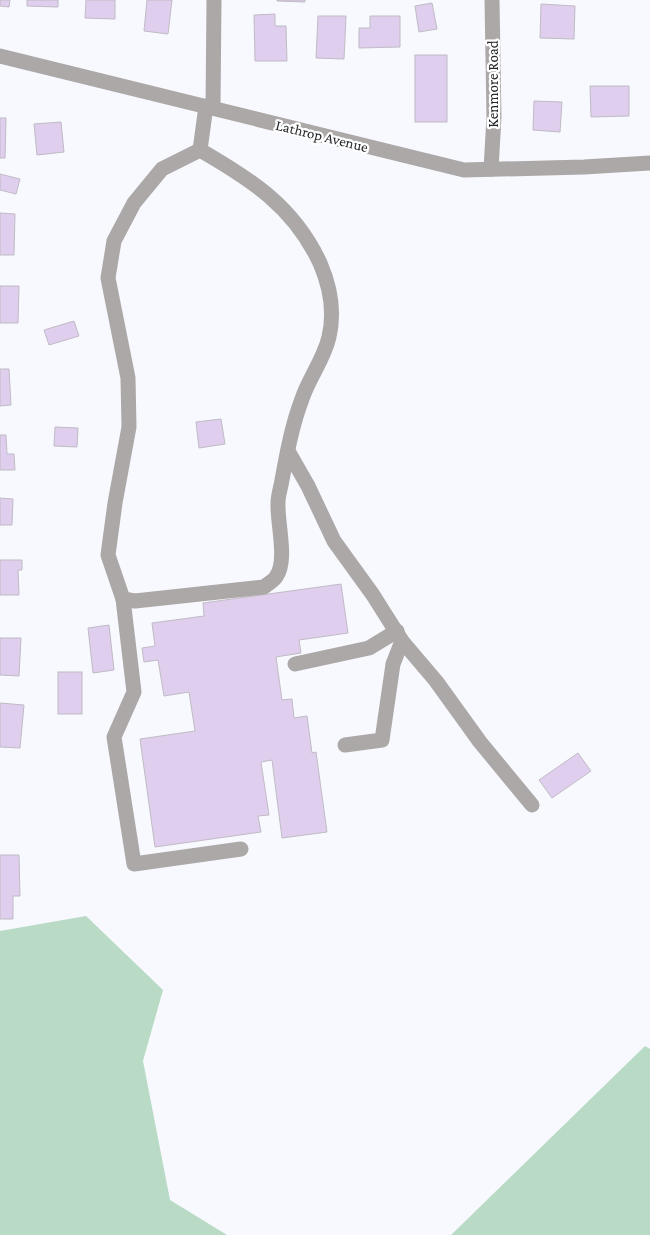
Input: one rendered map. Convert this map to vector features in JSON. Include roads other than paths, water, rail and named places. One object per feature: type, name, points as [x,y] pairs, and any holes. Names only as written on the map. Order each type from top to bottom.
[{"type":"street","points":[[200,150],[209,107],[214,0]]},
{"type":"street","name":"Kenmore Road","points":[[491,169],[494,117],[492,0]]},
{"type":"street","name":"Lathrop Avenue","points":[[0,56],[464,170],[584,167],[650,163]]},
{"type":"street","points":[[123,599],[135,601],[264,587],[276,578],[282,565],[278,502],[291,430],[302,398],[325,350],[329,337],[332,311],[328,284],[312,245],[278,203],[237,172],[200,150]]},
{"type":"street","points":[[200,150],[162,168],[134,203],[114,241],[108,278],[128,378],[129,427],[108,555],[123,599],[134,692],[114,737],[134,864],[241,850]]},
{"type":"street","points":[[288,451],[308,486],[334,541],[399,636],[436,681],[480,742],[532,804]]},
{"type":"street","points":[[295,664],[369,648],[399,636]]},
{"type":"street","points":[[345,745],[382,740],[399,636]]}]
